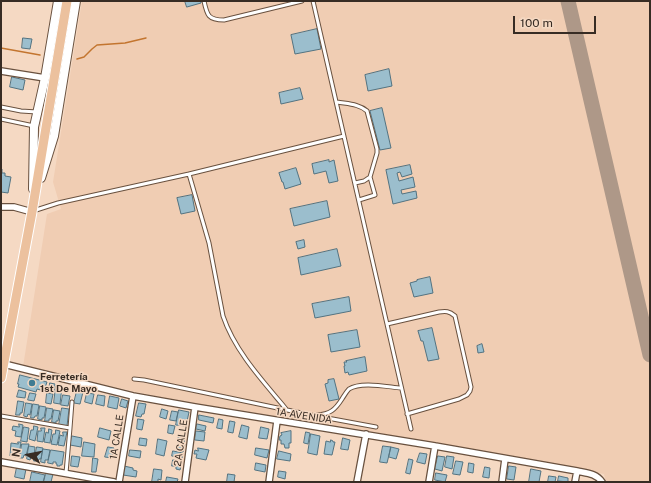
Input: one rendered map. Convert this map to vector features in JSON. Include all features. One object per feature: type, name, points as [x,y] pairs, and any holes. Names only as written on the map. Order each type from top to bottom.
[{"type":"main road","points":[[1,378],[2,364],[32,209],[68,1]]},
{"type":"street","points":[[32,209],[34,126],[45,78],[58,1]]},
{"type":"street","points":[[32,209],[54,136],[76,1]]},
{"type":"street","points":[[1,71],[45,78]]},
{"type":"street","points":[[1,207],[32,209]]},
{"type":"street","name":"1A AVENIDA","points":[[2,364],[133,396],[366,434],[594,474],[602,481]]},
{"type":"street","name":"1A CALLE","points":[[119,482],[133,396]]},
{"type":"street","name":"2A CALLE","points":[[185,482],[195,407]]},
{"type":"street","points":[[269,482],[277,420]]},
{"type":"street","points":[[357,482],[366,434]]},
{"type":"street","points":[[429,482],[435,446]]},
{"type":"street","points":[[502,482],[505,458]]},
{"type":"street","points":[[1,462],[114,482]]},
{"type":"street","points":[[575,482],[576,471]]},
{"type":"lane","points":[[204,1],[207,15],[212,19],[224,20],[302,1]]},
{"type":"lane","points":[[313,1],[411,429]]},
{"type":"lane","points":[[337,102],[358,105],[368,111],[377,149],[370,177],[375,196],[359,200]]},
{"type":"lane","points":[[1,107],[21,111],[37,112]]},
{"type":"lane","points":[[1,119],[34,126]]},
{"type":"lane","points":[[32,209],[189,174],[344,136]]},
{"type":"lane","points":[[189,174],[209,243],[226,325],[251,367],[286,409]]},
{"type":"lane","points":[[355,183],[364,181],[370,177]]},
{"type":"lane","points":[[387,324],[446,311],[450,312],[455,316],[471,387],[467,395],[459,399],[407,414]]},
{"type":"lane","points":[[134,379],[376,427]]},
{"type":"lane","points":[[311,415],[326,414],[333,410],[345,394],[350,389],[356,387],[365,385],[402,388]]},
{"type":"lane","points":[[66,473],[72,402]]},
{"type":"lane","points":[[1,416],[70,428]]},
{"type":"shaded area","points":[[82,1],[650,1],[650,482],[606,482],[604,474],[369,431],[178,401],[23,367],[47,214],[61,209],[53,182]]},
{"type":"building","points":[[185,1],[201,1],[201,3],[187,7]]},
{"type":"building","points":[[317,29],[321,49],[295,54],[291,35]]},
{"type":"building","points":[[23,38],[32,39],[30,49],[22,48]]},
{"type":"building","points":[[389,69],[392,86],[368,91],[365,75]]},
{"type":"building","points":[[12,77],[25,80],[23,90],[10,87]]},
{"type":"building","points":[[300,88],[303,99],[281,104],[279,93]]},
{"type":"building","points":[[382,108],[391,148],[380,150],[370,111]]},
{"type":"building","points":[[329,160],[329,162],[334,160],[338,181],[329,183],[326,171],[314,174],[312,164]]},
{"type":"building","points":[[410,165],[412,174],[402,177],[400,172],[397,173],[399,181],[413,177],[415,187],[401,190],[402,194],[416,191],[417,198],[393,204],[386,170]]},
{"type":"building","points":[[296,168],[301,184],[285,189],[279,173]]},
{"type":"building","points":[[1,169],[2,173],[5,173],[5,176],[11,177],[8,193],[1,192]]},
{"type":"building","points":[[192,195],[195,211],[181,214],[177,198]]},
{"type":"building","points":[[327,201],[330,217],[294,226],[290,209]]},
{"type":"building","points":[[304,240],[305,247],[298,249],[296,242]]},
{"type":"building","points":[[337,249],[341,266],[301,275],[298,258]]},
{"type":"building","points":[[430,277],[433,293],[414,297],[410,283]]},
{"type":"building","points":[[349,297],[351,311],[315,318],[312,304]]},
{"type":"building","points":[[432,328],[439,359],[428,361],[423,341],[421,341],[418,331]]},
{"type":"building","points":[[357,330],[360,347],[331,352],[328,335]]},
{"type":"building","points":[[482,344],[484,352],[478,353],[477,346]]},
{"type":"building","points":[[365,357],[367,371],[349,375],[348,372],[345,373],[344,362]]},
{"type":"building","name":"Ferretería 1st De Mayo","points":[[20,375],[47,382],[44,391],[37,389],[36,392],[18,387]]},
{"type":"building","points":[[334,379],[339,399],[329,401],[325,384],[328,383],[328,380]]},
{"type":"building","points":[[50,383],[55,384],[54,392],[49,392]]},
{"type":"building","points":[[56,386],[62,386],[60,404],[54,403]]},
{"type":"building","points":[[19,390],[26,392],[25,398],[17,397]]},
{"type":"building","points":[[77,391],[83,392],[80,404],[74,403]]},
{"type":"building","points":[[30,393],[36,394],[34,401],[28,400]]},
{"type":"building","points":[[47,393],[53,394],[51,404],[46,403]]},
{"type":"building","points":[[87,393],[94,394],[92,404],[85,402]]},
{"type":"building","points":[[63,395],[70,396],[68,406],[61,405]]},
{"type":"building","points":[[98,395],[105,396],[104,406],[96,404]]},
{"type":"building","points":[[110,396],[119,398],[117,409],[108,407]]},
{"type":"building","points":[[122,399],[128,401],[126,408],[120,406]]},
{"type":"building","points":[[18,401],[24,402],[22,413],[20,413],[20,415],[16,415]]},
{"type":"building","points":[[26,403],[32,404],[30,415],[28,414],[27,417],[24,416]]},
{"type":"building","points":[[139,403],[146,404],[144,414],[142,414],[141,417],[136,416]]},
{"type":"building","points":[[33,404],[39,405],[37,416],[31,418]]},
{"type":"building","points":[[40,406],[46,407],[44,418],[42,418],[42,420],[38,419]]},
{"type":"building","points":[[47,408],[53,409],[51,419],[49,419],[49,421],[45,421]]},
{"type":"building","points":[[62,408],[69,409],[67,426],[59,425]]},
{"type":"building","points":[[162,409],[168,411],[166,419],[160,417]]},
{"type":"building","points":[[54,410],[60,411],[58,421],[56,421],[56,423],[52,422]]},
{"type":"building","points":[[179,410],[189,412],[186,426],[176,425]]},
{"type":"building","points":[[172,411],[178,412],[176,421],[170,420]]},
{"type":"building","points":[[199,415],[214,418],[213,423],[199,420]]},
{"type":"building","points":[[138,419],[144,420],[142,430],[137,429]]},
{"type":"building","points":[[219,419],[223,420],[222,429],[217,428]]},
{"type":"building","points":[[230,421],[235,422],[233,433],[228,432]]},
{"type":"building","points":[[19,424],[23,425],[21,437],[15,436],[16,431],[12,430],[13,426],[19,427]]},
{"type":"building","points":[[197,424],[206,426],[205,431],[196,429]]},
{"type":"building","points":[[169,425],[175,426],[173,434],[168,433]]},
{"type":"building","points":[[242,425],[249,427],[247,439],[239,437]]},
{"type":"building","points":[[34,426],[38,427],[35,441],[29,439],[31,430],[33,430]]},
{"type":"building","points":[[24,427],[29,428],[27,442],[21,441]]},
{"type":"building","points":[[261,427],[269,429],[267,439],[259,438]]},
{"type":"building","points":[[41,428],[45,428],[43,442],[37,441],[38,431],[41,431]]},
{"type":"building","points":[[100,428],[111,431],[109,440],[98,437]]},
{"type":"building","points":[[49,429],[52,430],[50,443],[44,442],[46,432],[48,433]]},
{"type":"building","points":[[56,430],[60,431],[57,445],[51,444],[53,434],[55,434]]},
{"type":"building","points":[[196,431],[205,432],[204,441],[195,440]]},
{"type":"building","points":[[291,431],[291,443],[289,443],[289,448],[285,448],[284,444],[281,444],[281,440],[279,440],[280,436],[282,435],[281,433]]},
{"type":"building","points":[[63,432],[67,432],[64,446],[58,445],[60,435],[63,436]]},
{"type":"building","points":[[306,432],[310,433],[308,444],[304,443]]},
{"type":"building","points":[[311,434],[320,436],[317,455],[308,453]]},
{"type":"building","points":[[179,435],[185,436],[184,443],[178,442]]},
{"type":"building","points":[[72,436],[82,438],[81,447],[70,445]]},
{"type":"building","points":[[140,438],[147,439],[146,446],[139,445]]},
{"type":"building","points":[[343,438],[350,440],[348,450],[341,449]]},
{"type":"building","points":[[158,439],[167,441],[164,456],[156,454]]},
{"type":"building","points":[[331,440],[335,442],[332,455],[324,454],[326,441],[330,442]]},
{"type":"building","points":[[18,442],[21,442],[19,455],[16,454],[16,457],[10,456],[11,443],[18,444]]},
{"type":"building","points":[[84,442],[95,444],[94,457],[82,456]]},
{"type":"building","points":[[179,443],[185,444],[183,452],[177,450]]},
{"type":"building","points":[[22,444],[29,444],[26,456],[24,455],[23,458],[20,458]]},
{"type":"building","points":[[29,446],[35,447],[34,458],[31,457],[30,460],[27,459]]},
{"type":"building","points":[[383,446],[391,447],[387,463],[380,462]]},
{"type":"building","points":[[37,447],[43,448],[41,459],[34,461]]},
{"type":"building","points":[[108,447],[114,448],[112,458],[105,457]]},
{"type":"building","points":[[391,447],[399,449],[396,459],[389,457]]},
{"type":"building","points":[[198,448],[209,450],[206,460],[196,458],[197,454],[194,454],[195,450],[198,451]]},
{"type":"building","points":[[256,448],[269,450],[267,458],[255,455]]},
{"type":"building","points":[[43,449],[50,450],[48,460],[45,460],[45,463],[41,462]]},
{"type":"building","points":[[51,450],[64,452],[62,465],[57,466],[56,462],[53,462],[53,464],[48,463]]},
{"type":"building","points":[[130,450],[141,451],[140,458],[129,456]]},
{"type":"building","points":[[173,451],[183,453],[182,458],[172,456]]},
{"type":"building","points":[[279,451],[291,454],[290,461],[277,459]]},
{"type":"building","points":[[420,453],[427,454],[425,464],[417,462]]},
{"type":"building","points":[[72,456],[80,457],[78,467],[71,466]]},
{"type":"building","points":[[438,456],[445,457],[442,471],[435,469]]},
{"type":"building","points":[[447,456],[454,457],[452,469],[445,467]]},
{"type":"building","points":[[93,458],[98,459],[96,472],[92,472]]},
{"type":"building","points":[[409,459],[413,460],[410,474],[406,473]]},
{"type":"building","points":[[173,460],[182,462],[180,470],[176,469],[176,466],[172,466]]},
{"type":"building","points":[[456,461],[463,462],[460,475],[453,474]]},
{"type":"building","points":[[256,463],[266,465],[265,472],[255,470]]},
{"type":"building","points":[[469,463],[474,464],[473,473],[468,472]]},
{"type":"building","points":[[124,466],[133,468],[133,470],[137,471],[136,477],[123,475]]},
{"type":"building","points":[[509,466],[516,467],[514,480],[507,479]]},
{"type":"building","points":[[17,467],[26,469],[24,479],[15,477]]},
{"type":"building","points":[[485,467],[490,468],[489,478],[483,477]]},
{"type":"building","points":[[154,469],[162,470],[161,480],[158,479],[158,482],[152,482]]},
{"type":"building","points":[[531,469],[541,471],[539,482],[529,482]]},
{"type":"building","points":[[279,471],[286,472],[285,479],[278,477]]},
{"type":"building","points":[[32,472],[45,475],[43,482],[30,482]]},
{"type":"building","points":[[46,473],[53,474],[51,482],[44,482]]},
{"type":"building","points":[[436,473],[447,475],[445,482],[435,480]]},
{"type":"building","points":[[228,474],[235,475],[234,482],[227,482]]},
{"type":"building","points":[[549,476],[556,477],[555,482],[548,482]]},
{"type":"building","points":[[559,476],[568,478],[568,482],[558,481]]},
{"type":"building","points":[[167,477],[178,479],[177,482],[166,482]]},
{"type":"waterway","points":[[77,59],[84,57],[97,45],[125,43],[146,38]]},
{"type":"waterway","points":[[1,48],[40,55]]},
{"type":"taxiway","points":[[568,1],[650,355]]},
{"type":"place","name":"Ferretería 1st De Mayo","points":[[32,383]]}]
